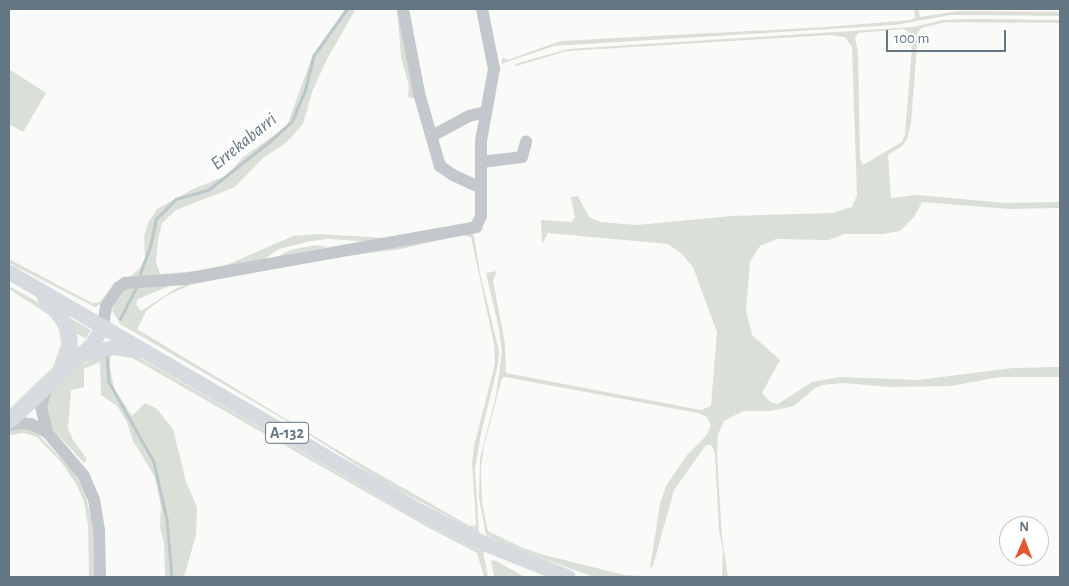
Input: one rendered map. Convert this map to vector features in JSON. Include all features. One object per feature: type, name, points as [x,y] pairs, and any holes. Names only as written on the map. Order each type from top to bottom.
[{"type":"main road","name":"A-132","points":[[9,272],[420,511],[486,544],[568,577]]},
{"type":"main road","points":[[34,287],[55,310],[69,334],[86,350]]},
{"type":"main road","points":[[9,421],[86,350],[103,326]]},
{"type":"main road","points":[[60,374],[70,348],[69,334]]},
{"type":"main road","points":[[86,350],[114,347],[154,355]]},
{"type":"street","points":[[403,9],[419,93],[440,166],[453,175],[481,188]]},
{"type":"street","points":[[103,326],[106,306],[118,288],[125,284],[185,279],[476,227],[481,216],[481,141],[494,70],[482,9]]},
{"type":"street","points":[[432,136],[468,116],[486,112]]},
{"type":"street","points":[[481,162],[522,157],[526,142]]},
{"type":"street","points":[[42,427],[41,407],[47,385]]},
{"type":"street","points":[[24,407],[32,410],[42,427],[84,476],[94,499],[99,530],[100,577]]},
{"type":"street","points":[[9,425],[19,422],[42,427]]},
{"type":"shaded area","points":[[345,9],[356,9],[327,59],[312,92],[303,124],[287,142],[263,158],[235,187],[176,210],[162,223],[156,262],[160,274],[197,271],[229,264],[293,236],[319,234],[385,238],[374,242],[328,239],[311,241],[279,249],[262,261],[216,271],[145,278],[95,307],[9,263],[9,259],[92,303],[100,302],[115,283],[132,275],[140,268],[145,258],[144,236],[148,223],[157,209],[193,189],[228,175],[242,158],[287,126],[312,57]]},
{"type":"shaded area","points":[[397,9],[402,9],[418,99],[408,97],[409,86],[401,57]]},
{"type":"shaded area","points":[[914,9],[918,9],[920,17],[959,11],[1060,12],[1060,16],[950,15],[895,25],[554,46],[501,64],[503,57],[507,60],[561,41],[826,27],[911,20],[915,17]]},
{"type":"shaded area","points":[[943,20],[1060,20],[1060,23],[945,22],[922,28],[918,32],[911,123],[907,139],[902,146],[888,155],[891,198],[917,195],[1005,203],[1060,202],[1060,208],[1009,209],[922,202],[914,217],[900,231],[883,234],[844,234],[829,240],[776,239],[760,246],[750,262],[746,311],[752,335],[780,360],[762,393],[770,402],[778,404],[812,382],[841,377],[918,380],[1013,368],[1060,367],[1060,377],[1000,377],[951,386],[889,387],[843,383],[823,385],[815,388],[794,406],[770,411],[743,411],[724,421],[718,434],[717,454],[722,538],[728,577],[722,577],[723,550],[719,531],[715,453],[711,445],[706,445],[674,490],[653,566],[650,568],[660,504],[666,486],[687,455],[706,436],[711,426],[707,417],[698,413],[506,377],[502,378],[484,446],[481,468],[482,503],[488,531],[523,548],[544,555],[625,575],[654,577],[594,577],[507,546],[486,535],[479,498],[480,459],[496,395],[502,352],[499,329],[486,273],[497,271],[493,281],[505,344],[506,373],[701,410],[711,406],[717,332],[693,267],[682,254],[668,244],[548,233],[542,244],[541,220],[572,222],[575,217],[571,197],[578,196],[589,217],[600,222],[636,225],[732,216],[832,213],[852,207],[857,195],[852,47],[845,37],[830,35],[567,51],[516,66],[515,64],[568,49],[913,27]],"holes":[[[904,29],[913,35],[905,134],[902,142],[863,165],[860,159],[858,51],[855,38],[858,33]]]},
{"type":"shaded area","points":[[9,69],[46,93],[23,132],[9,124]]},
{"type":"shaded area","points":[[470,231],[474,236],[480,273],[499,351],[498,365],[481,433],[475,469],[479,533],[385,483],[292,424],[120,324],[112,310],[116,295],[129,286],[172,283],[172,285],[138,299],[136,304],[141,311],[177,288],[197,280],[292,260],[388,248]],"holes":[[[462,235],[471,237],[494,344],[495,364],[474,446],[472,463],[476,525],[470,526],[349,457],[137,329],[147,310],[166,296],[190,285],[284,264],[401,249]]]},
{"type":"shaded area","points":[[316,245],[327,247],[277,257],[290,250]]},
{"type":"shaded area","points":[[9,286],[52,310],[65,342],[56,371],[9,413],[9,409],[53,367],[61,344],[59,330],[52,317],[9,289]]},
{"type":"shaded area","points":[[65,315],[91,330],[86,339],[73,331]]},
{"type":"shaded area","points":[[111,352],[110,367],[114,388],[132,416],[145,403],[157,409],[173,429],[186,482],[197,507],[196,535],[184,577],[165,577],[164,543],[160,527],[161,507],[155,477],[133,441],[127,422],[117,406],[101,395],[100,362],[84,369],[84,387],[71,390],[68,428],[73,440],[87,459],[84,463],[46,422],[45,402],[49,391],[74,369],[99,355]]},
{"type":"shaded area","points":[[135,355],[382,498],[483,551],[488,577],[484,577],[477,553],[427,527],[129,356]]},
{"type":"shaded area","points":[[12,428],[33,429],[72,470],[84,487],[93,527],[94,577],[89,577],[88,526],[84,501],[75,482],[61,462],[37,437],[24,433],[9,435],[9,430]]},
{"type":"shaded area","points":[[491,560],[496,561],[525,577],[494,577]]},
{"type":"waterway","name":"Errekabarri","points":[[140,274],[150,247],[156,219],[176,199],[208,190],[269,142],[292,121],[305,90],[314,55],[347,9]]},
{"type":"waterway","name":"Errekabarri","points":[[120,319],[136,287]]},
{"type":"waterway","name":"Errekabarri","points":[[107,356],[109,382],[154,462],[167,519],[172,577]]}]
